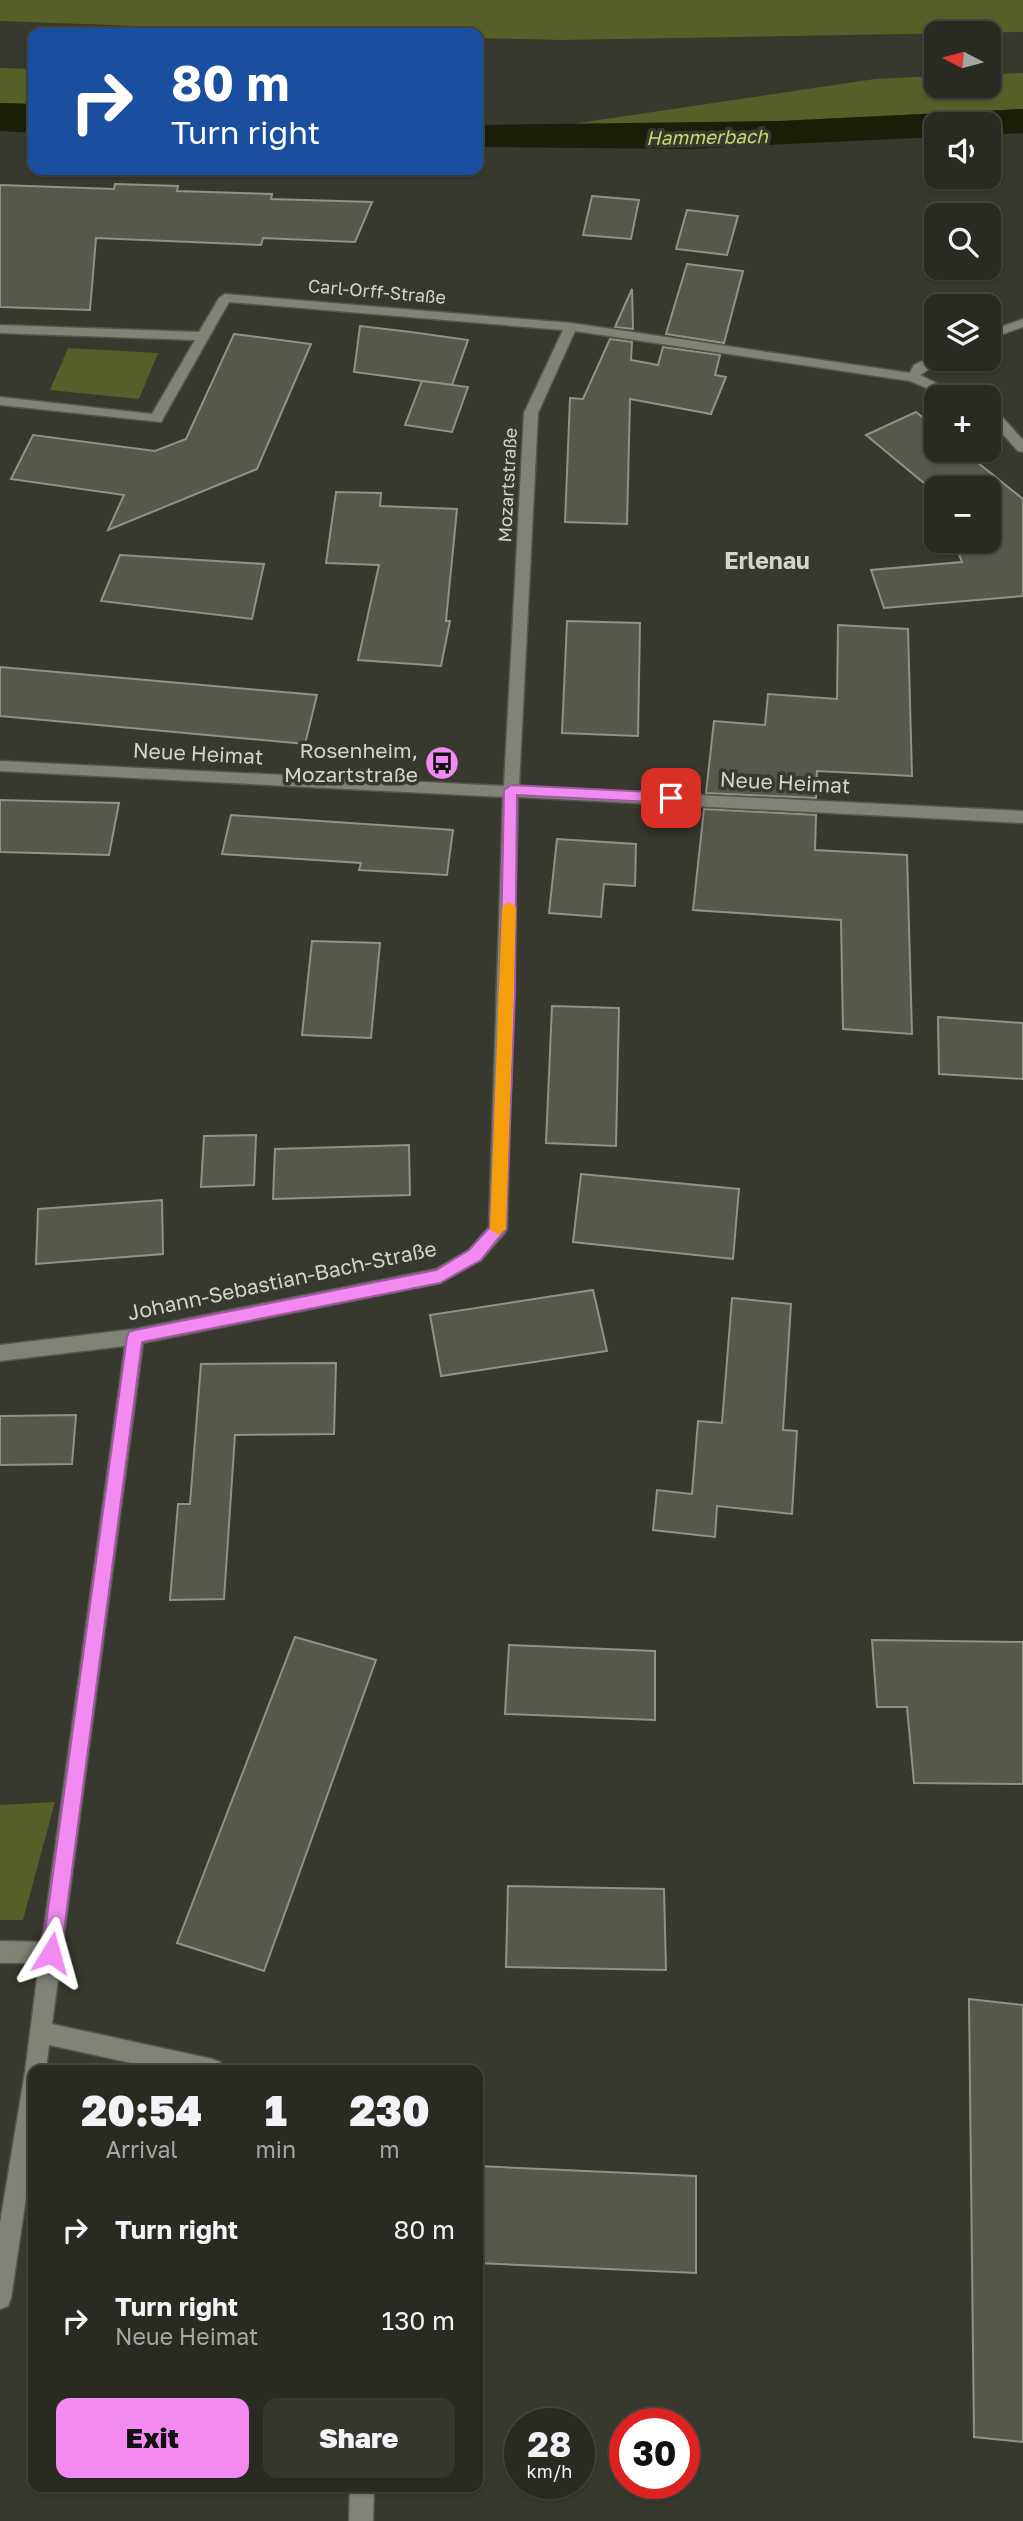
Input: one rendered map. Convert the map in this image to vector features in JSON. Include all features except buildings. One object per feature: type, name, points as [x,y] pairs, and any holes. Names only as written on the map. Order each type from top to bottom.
[{"type":"street","name":"Carl-Orff-Straße","points":[[0,401],[156,419],[225,298],[571,327]]},
{"type":"street","points":[[1001,331],[1023,323]]},
{"type":"street","points":[[571,327],[913,377],[931,385]]},
{"type":"street","name":"Mozartstraße","points":[[511,790],[531,413],[571,327]]},
{"type":"street","points":[[0,329],[203,336]]},
{"type":"street","points":[[913,377],[924,365]]},
{"type":"street","points":[[1001,424],[1023,448]]},
{"type":"street","name":"Neue Heimat","points":[[0,766],[1023,817]]},
{"type":"street","name":"Johann-Sebastian-Bach-Straße","points":[[0,1353],[135,1337],[440,1276],[475,1255],[498,1229],[511,790]]},
{"type":"street","points":[[36,2065],[135,1337]]},
{"type":"street","points":[[0,1952],[51,1953]]},
{"type":"street","points":[[40,2032],[189,2065]]},
{"type":"street","points":[[0,2298],[28,2113]]},
{"type":"street","points":[[361,2521],[362,2492]]},
{"type":"green space","points":[[0,0],[1023,0],[1023,32],[1001,32],[1001,21],[924,21],[924,34],[561,40],[483,38],[483,28],[194,28],[0,21]]},
{"type":"green space","points":[[0,68],[28,69],[28,104],[0,103]]},
{"type":"green space","points":[[1023,73],[1023,109],[780,121],[565,125],[875,79],[924,77],[924,98],[1001,98],[1001,74]]},
{"type":"green space","points":[[68,348],[158,353],[139,399],[50,390]]},
{"type":"green space","points":[[55,1802],[23,1920],[0,1920],[0,1805]]},
{"type":"water","points":[[0,103],[28,104],[28,133],[0,131]]},
{"type":"water","points":[[1023,109],[1023,133],[1001,134],[1001,112],[962,112]]},
{"type":"water","name":"Hammerbach","points":[[924,114],[924,138],[685,149],[483,147],[483,125],[780,121]]},
{"type":"slow traffic","points":[[498,1229],[509,907]]},
{"type":"place","name":"Rosenheim, Mozartstraße","points":[[442,763]]},
{"type":"district","name":"Erlenau","points":[[767,561]]},
{"type":"route","points":[[51,1953],[135,1337],[440,1276],[475,1255],[498,1229],[511,790],[671,798]]}]
